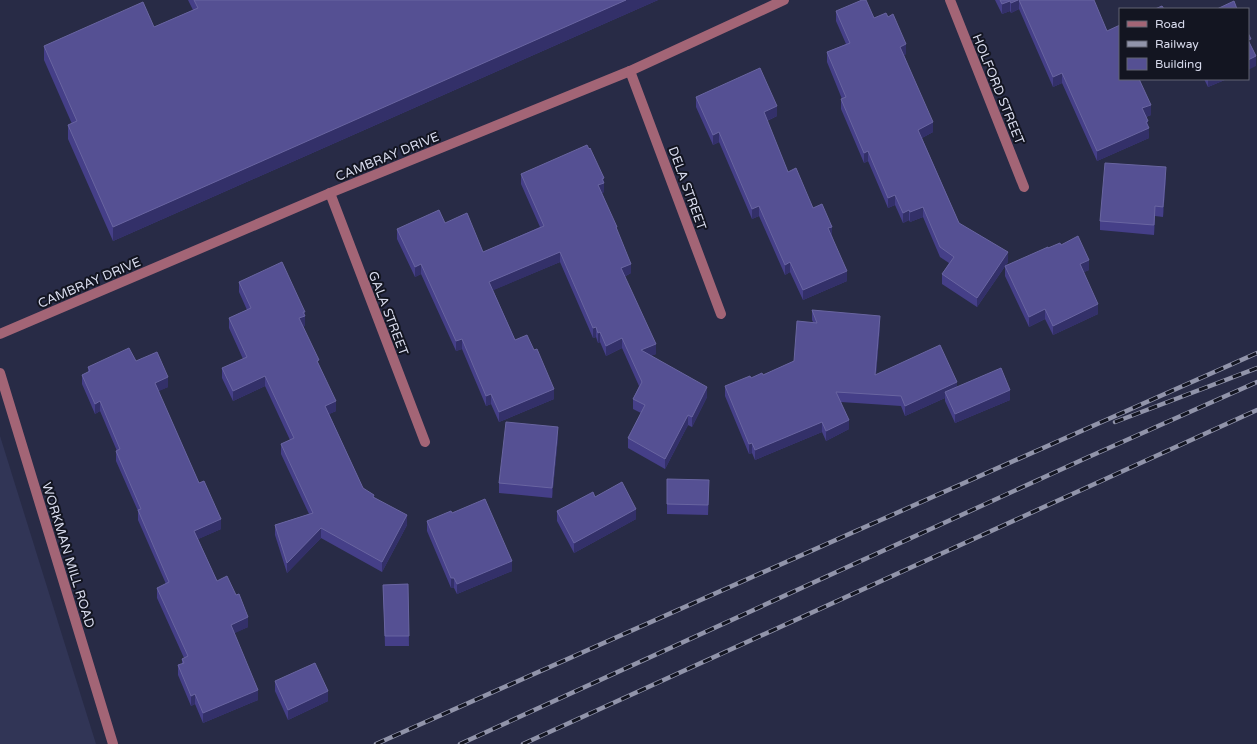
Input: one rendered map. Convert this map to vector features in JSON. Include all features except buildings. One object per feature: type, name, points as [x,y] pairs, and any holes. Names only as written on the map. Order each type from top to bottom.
[{"type":"street","name":"CAMBRAY DRIVE","points":[[0,334],[330,193],[630,71],[784,0]]},
{"type":"street","name":"HOLFORD STREET","points":[[950,0],[1024,187]]},
{"type":"street","name":"DELA STREET","points":[[630,71],[721,314]]},
{"type":"street","name":"GALA STREET","points":[[330,193],[425,442]]},
{"type":"street","name":"WORKMAN MILL ROAD","points":[[0,373],[113,744]]},
{"type":"shaded area","points":[[0,436],[96,744],[0,744]]},
{"type":"railway","points":[[376,744],[1257,353]]},
{"type":"railway","points":[[1115,422],[1257,368]]},
{"type":"railway","points":[[460,744],[1084,459],[1257,382]]},
{"type":"railway","points":[[523,744],[1257,410]]}]
